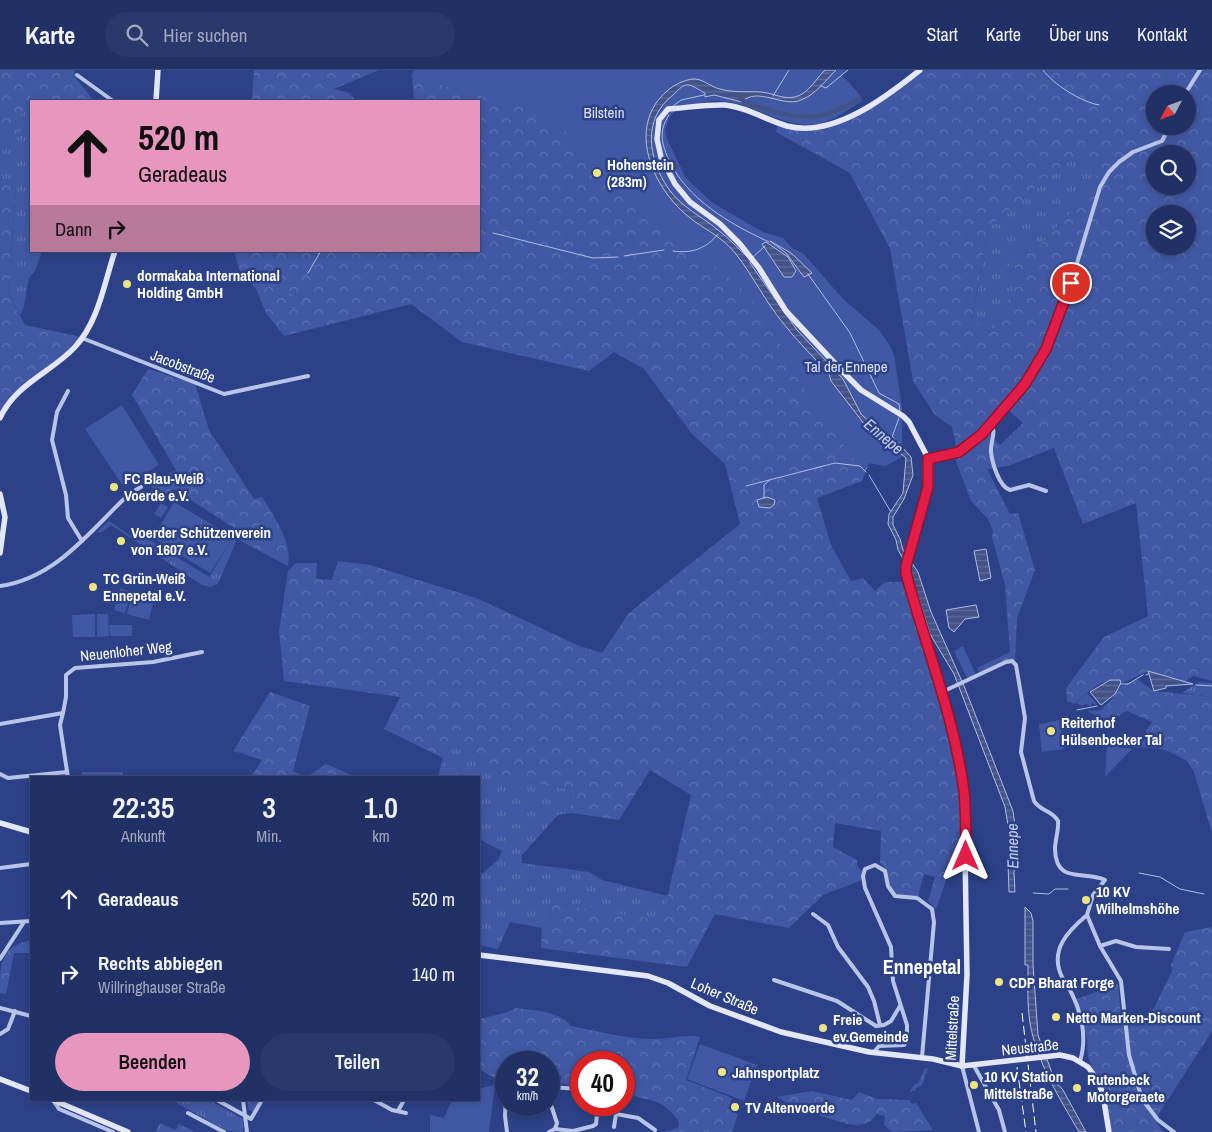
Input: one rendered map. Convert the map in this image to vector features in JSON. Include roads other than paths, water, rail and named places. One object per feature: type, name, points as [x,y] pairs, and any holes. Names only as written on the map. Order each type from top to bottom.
[{"type":"street","points":[[156,100],[158,70]]},
{"type":"street","points":[[920,70],[876,103],[831,124],[814,129],[789,126],[725,105],[668,109],[663,112],[657,133],[658,146],[672,178],[690,202],[728,231],[751,258],[797,324],[862,390],[900,414],[915,432],[928,459],[959,452],[982,434],[1025,384],[1046,349],[1092,217],[1097,194],[1104,180],[1119,162],[1133,152],[1162,141],[1165,135]]},
{"type":"street","points":[[1191,85],[1200,70]]},
{"type":"street","points":[[77,75],[111,100]]},
{"type":"street","points":[[0,418],[20,391],[70,352],[82,338],[93,318],[116,252]]},
{"type":"street","name":"Jacobstraße","points":[[82,338],[224,394],[308,376]]},
{"type":"street","points":[[68,391],[57,412],[52,440],[66,495],[68,518],[82,541]]},
{"type":"street","points":[[991,424],[994,429],[992,458],[1002,485],[1010,490],[1029,485],[1046,491]]},
{"type":"street","name":"Mittelstraße","points":[[928,459],[928,487],[906,566],[908,581],[942,692],[959,763],[966,817],[967,975],[962,1066],[964,1082],[979,1132]]},
{"type":"street","points":[[0,586],[39,574],[62,559],[141,486]]},
{"type":"street","points":[[0,494],[5,522],[0,553]]},
{"type":"street","name":"Neuenloher Weg","points":[[68,776],[60,725],[66,697],[66,675],[73,668],[153,662],[202,652]]},
{"type":"street","points":[[942,692],[1006,662],[1012,661],[1016,665],[1025,718],[1021,752],[1034,801],[1038,808],[1054,815],[1058,821],[1056,849],[1058,865],[1067,873],[1105,880],[1093,895],[1088,915],[1100,946],[1121,980],[1129,1054],[1142,1099],[1158,1120],[1174,1132]]},
{"type":"street","points":[[0,724],[63,713]]},
{"type":"street","points":[[0,774],[8,778],[67,772]]},
{"type":"street","points":[[0,823],[30,832]]},
{"type":"street","points":[[0,868],[30,864]]},
{"type":"street","points":[[874,1052],[879,1046],[901,1046],[907,1041],[907,1025],[894,981],[891,947],[865,888],[864,872],[871,865],[879,866],[885,871],[888,886],[895,896],[917,898],[932,909],[934,922],[922,1057]]},
{"type":"street","points":[[813,914],[828,926],[838,947],[868,987],[874,1001],[880,1025]]},
{"type":"street","points":[[1080,1061],[1085,1040],[1081,1022],[1057,959],[1068,931],[1088,915]]},
{"type":"street","points":[[0,923],[30,921]]},
{"type":"street","points":[[0,960],[24,922]]},
{"type":"street","points":[[1100,946],[1116,941],[1136,947],[1169,949]]},
{"type":"street","name":"Loher Straße","points":[[480,955],[648,976],[668,983],[710,1006],[781,1032],[874,1052],[922,1057],[962,1066]]},
{"type":"street","points":[[774,980],[837,1001],[872,1024],[880,1025],[891,1021],[900,1006]]},
{"type":"street","points":[[0,1008],[30,1016]]},
{"type":"street","points":[[0,1034],[8,1029],[15,1011]]},
{"type":"street","name":"Neustraße","points":[[962,1066],[1048,1056],[1066,1056],[1080,1061],[1095,1076],[1100,1087],[1109,1132]]},
{"type":"street","points":[[974,1066],[999,1110],[1005,1132]]},
{"type":"street","points":[[0,1079],[30,1091]]},
{"type":"street","points":[[54,1101],[59,1109],[113,1132]]},
{"type":"street","points":[[55,1101],[128,1132]]},
{"type":"street","points":[[219,1101],[251,1119],[255,1117],[262,1101]]},
{"type":"street","points":[[243,1101],[247,1117],[247,1132]]},
{"type":"street","points":[[375,1101],[384,1107],[398,1112],[406,1112]]},
{"type":"street","points":[[398,1112],[404,1101]]},
{"type":"street","points":[[188,1113],[224,1132]]},
{"type":"street","points":[[505,1116],[508,1132]]},
{"type":"street","points":[[555,1116],[557,1122],[555,1130]]},
{"type":"street","points":[[549,1132],[555,1130],[573,1132],[593,1126],[596,1124],[597,1116]]},
{"type":"street","points":[[614,1127],[616,1116]]},
{"type":"street","points":[[627,1116],[638,1118],[654,1130]]},
{"type":"water","name":"Ennepe","points":[[825,70],[836,70],[811,95],[794,102],[763,96],[748,98],[742,102],[714,95],[705,97],[705,93],[694,87],[684,86],[663,105],[656,115],[651,139],[653,152],[661,176],[673,195],[712,225],[751,261],[750,263],[797,330],[843,379],[861,414],[882,433],[893,437],[911,457],[913,475],[904,499],[893,517],[893,525],[903,550],[918,572],[931,612],[964,686],[1013,811],[1018,848],[1014,872],[1015,892],[1009,892],[1008,862],[1006,859],[1010,856],[1009,831],[1005,807],[954,674],[930,634],[910,571],[898,550],[896,540],[888,524],[889,514],[903,493],[906,458],[865,425],[831,381],[829,373],[788,330],[730,247],[690,218],[674,202],[657,178],[647,151],[647,123],[652,110],[664,94],[680,83],[696,79],[725,90],[761,92],[789,98],[798,96],[806,91]]},
{"type":"water","points":[[770,241],[791,253],[812,273],[804,277],[786,253]]},
{"type":"water","points":[[766,242],[788,257],[796,271],[792,277],[784,277],[762,244]]},
{"type":"water","points":[[767,497],[775,500],[774,505],[770,508],[759,507],[757,500]]},
{"type":"water","points":[[986,549],[991,578],[980,581],[974,551]]},
{"type":"water","points":[[976,605],[979,617],[965,619],[954,632],[949,628],[946,610]]},
{"type":"water","points":[[1148,671],[1193,684],[1166,686],[1166,688],[1154,691]]},
{"type":"water","points":[[1110,680],[1120,680],[1121,683],[1115,694],[1101,705],[1090,692]]},
{"type":"water","points":[[1025,907],[1031,913],[1033,921],[1033,965],[1038,1035],[1055,1081],[1063,1090],[1086,1132],[1079,1132],[1064,1106],[1043,1066],[1033,1038],[1028,1009],[1028,965],[1025,965]]},
{"type":"waterway","points":[[773,96],[789,70]]},
{"type":"waterway","points":[[821,86],[826,88],[848,70]]},
{"type":"waterway","points":[[1043,70],[1053,81],[1068,92],[1099,105]]},
{"type":"waterway","points":[[672,107],[681,100],[704,95]]},
{"type":"waterway","points":[[739,97],[753,105],[801,117],[823,115],[859,99]]},
{"type":"waterway","points":[[669,115],[662,131],[664,147],[676,173],[686,186],[711,209],[739,227],[769,242]]},
{"type":"waterway","points":[[493,233],[593,258],[618,257]]},
{"type":"waterway","points":[[673,251],[686,252],[699,249],[718,234]]},
{"type":"waterway","points":[[753,257],[765,246]]},
{"type":"waterway","points":[[624,256],[664,250]]},
{"type":"waterway","points":[[313,252],[319,253]]},
{"type":"waterway","points":[[308,273],[320,252]]},
{"type":"waterway","points":[[808,274],[850,333],[879,393],[899,404],[900,411]]},
{"type":"waterway","name":"Ennepe","points":[[892,437],[899,418]]},
{"type":"waterway","points":[[746,486],[835,463],[860,466],[866,472]]},
{"type":"waterway","points":[[869,475],[891,512]]},
{"type":"waterway","points":[[764,498],[764,485],[770,480]]},
{"type":"waterway","points":[[1120,684],[1128,684],[1143,675]]},
{"type":"waterway","points":[[1196,685],[1212,686]]},
{"type":"waterway","points":[[1077,710],[1097,706]]},
{"type":"waterway","points":[[1139,873],[1160,877],[1180,889],[1204,894]]},
{"type":"waterway","points":[[1033,893],[1049,894],[1055,889],[1068,889]]},
{"type":"railway","points":[[1022,1013],[1036,1132]]},
{"type":"railway","points":[[1017,1067],[1026,1132]]},
{"type":"place","name":"Hohenstein (283m)","points":[[597,173]]},
{"type":"place","name":"dormakaba International Holding GmbH","points":[[127,284]]},
{"type":"place","name":"FC Blau-Weiß Voerde e.V.","points":[[114,487]]},
{"type":"place","name":"Voerder Schützenverein von 1607 e.V.","points":[[121,541]]},
{"type":"place","name":"TC Grün-Weiß Ennepetal e.V.","points":[[93,587]]},
{"type":"place","name":"Reiterhof Hülsenbecker Tal","points":[[1051,731]]},
{"type":"place","name":"10 KV Wilhelmshöhe","points":[[1086,900]]},
{"type":"place","name":"CDP Bharat Forge","points":[[999,982]]},
{"type":"place","name":"Netto Marken-Discount","points":[[1056,1017]]},
{"type":"place","name":"Freie ev.Gemeinde","points":[[823,1028]]},
{"type":"place","name":"Jahnsportplatz","points":[[722,1072]]},
{"type":"place","name":"10 KV Station Mittelstraße","points":[[974,1085]]},
{"type":"place","name":"Rutenbeck Motorgeraete","points":[[1077,1088]]},
{"type":"place","name":"TV Altenvoerde","points":[[735,1107]]},
{"type":"district","name":"Ennepetal","points":[[922,966]]},
{"type":"park label","name":"Bilstein","points":[[604,112]]},
{"type":"park label","name":"Tal der Ennepe","points":[[846,366]]}]
